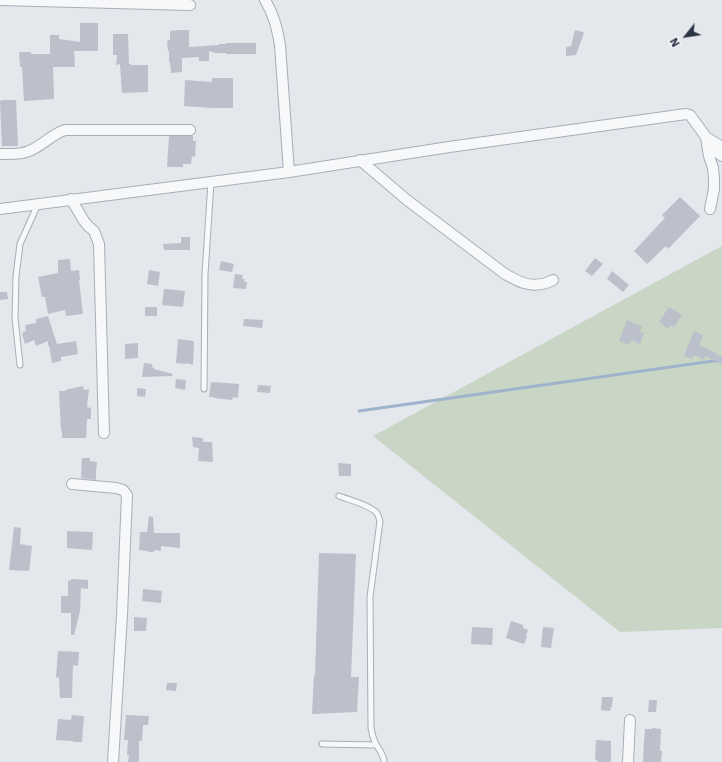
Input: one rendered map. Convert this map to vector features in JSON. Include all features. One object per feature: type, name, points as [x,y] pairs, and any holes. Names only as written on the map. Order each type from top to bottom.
[{"type":"street","points":[[0,0],[190,5]]},
{"type":"street","points":[[265,0],[272,11],[280,45],[289,172]]},
{"type":"street","points":[[0,209],[289,172],[360,160],[686,114],[690,115],[707,141],[722,156]]},
{"type":"street","points":[[0,154],[19,154],[30,151],[59,132],[65,130],[190,130]]},
{"type":"street","points":[[707,141],[722,147]]},
{"type":"street","points":[[707,141],[709,156],[714,168],[714,189],[710,209]]},
{"type":"street","points":[[360,160],[407,200],[505,274],[520,282],[533,285],[542,284],[553,280]]},
{"type":"street","points":[[71,199],[84,221],[94,231],[99,244],[104,434]]},
{"type":"street","points":[[72,484],[116,488],[123,490],[127,495],[113,762]]},
{"type":"street","points":[[628,762],[630,720]]},
{"type":"lane","points":[[204,389],[205,274],[211,182]]},
{"type":"lane","points":[[20,365],[15,318],[16,276],[20,244],[38,204]]},
{"type":"lane","points":[[340,496],[368,507],[377,513],[380,521],[370,597],[370,728],[384,762]]},
{"type":"lane","points":[[322,744],[376,745]]},
{"type":"green space","points":[[722,246],[722,628],[620,632],[373,436]]},
{"type":"building","points":[[80,23],[98,23],[98,51],[74,51],[75,67],[53,67],[54,99],[24,101],[22,67],[20,67],[19,52],[31,52],[31,54],[50,54],[50,35],[59,35],[59,39],[80,42]]},
{"type":"building","points":[[189,30],[189,47],[219,45],[226,43],[256,43],[256,54],[226,54],[209,51],[209,61],[199,61],[199,57],[182,58],[182,72],[171,73],[167,41],[170,40],[170,31]]},
{"type":"building","points":[[575,30],[584,33],[576,55],[566,56],[566,47],[571,46]]},
{"type":"building","points":[[113,34],[128,34],[129,64],[148,65],[148,92],[122,93],[120,64],[116,65],[117,55],[113,55]]},
{"type":"building","points":[[212,78],[233,78],[233,108],[184,106],[185,80],[212,82]]},
{"type":"building","points":[[16,100],[18,146],[2,146],[0,101]]},
{"type":"building","points":[[169,136],[193,136],[193,141],[196,141],[195,157],[192,156],[191,164],[183,164],[183,167],[167,167]]},
{"type":"building","points":[[680,197],[700,216],[668,249],[666,246],[647,264],[634,251],[665,218],[662,215]]},
{"type":"building","points":[[181,237],[190,237],[190,250],[164,250],[163,244],[181,243]]},
{"type":"building","points":[[595,258],[603,264],[592,276],[585,271]]},
{"type":"building","points":[[70,259],[71,271],[79,270],[83,314],[66,316],[65,310],[48,314],[45,297],[42,297],[38,277],[58,273],[58,260]]},
{"type":"building","points":[[221,261],[234,264],[232,272],[219,270]]},
{"type":"building","points":[[149,270],[160,272],[158,286],[147,284]]},
{"type":"building","points":[[612,271],[629,285],[623,292],[607,279]]},
{"type":"building","points":[[235,274],[243,275],[242,279],[245,279],[244,282],[247,282],[246,289],[233,288]]},
{"type":"building","points":[[164,289],[185,291],[183,307],[162,305]]},
{"type":"building","points":[[0,292],[7,292],[8,299],[0,300]]},
{"type":"building","points":[[145,307],[157,307],[157,316],[145,316]]},
{"type":"building","points":[[669,307],[682,315],[674,327],[670,325],[668,329],[659,322]]},
{"type":"building","points":[[48,316],[57,344],[76,341],[78,354],[61,357],[61,361],[52,363],[48,341],[36,346],[34,340],[25,344],[22,334],[26,331],[25,325],[36,323],[36,319]]},
{"type":"building","points":[[244,319],[263,320],[262,328],[243,326]]},
{"type":"building","points":[[627,320],[642,326],[640,332],[644,333],[640,344],[631,340],[629,345],[619,341]]},
{"type":"building","points":[[694,331],[703,335],[699,345],[722,357],[722,364],[705,356],[703,360],[695,355],[692,359],[684,356]]},
{"type":"building","points":[[178,339],[194,341],[193,365],[187,363],[176,363]]},
{"type":"building","points":[[138,343],[138,358],[125,359],[125,344]]},
{"type":"building","points":[[144,363],[152,364],[154,369],[173,374],[172,376],[142,377]]},
{"type":"building","points":[[176,379],[186,380],[185,390],[175,388]]},
{"type":"building","points":[[211,382],[239,384],[238,398],[233,397],[232,400],[209,397]]},
{"type":"building","points":[[258,385],[271,386],[270,393],[257,392]]},
{"type":"building","points":[[83,386],[84,390],[89,389],[87,407],[91,408],[91,419],[87,419],[86,438],[62,438],[59,391],[66,391],[65,390]]},
{"type":"building","points":[[137,388],[146,389],[145,397],[137,396]]},
{"type":"building","points":[[192,437],[203,438],[203,442],[212,442],[213,462],[198,461],[199,448],[193,447]]},
{"type":"building","points":[[82,458],[90,458],[90,461],[97,462],[96,480],[81,478]]},
{"type":"building","points":[[338,463],[351,464],[351,476],[339,476]]},
{"type":"building","points":[[149,516],[153,517],[154,533],[180,533],[180,548],[161,546],[161,551],[155,550],[153,552],[149,552],[139,550],[140,532],[147,532]]},
{"type":"building","points":[[14,527],[21,528],[20,544],[32,546],[29,571],[9,570]]},
{"type":"building","points":[[67,531],[93,532],[92,550],[67,548]]},
{"type":"building","points":[[319,553],[356,554],[351,677],[359,677],[357,712],[312,714],[315,675]]},
{"type":"building","points":[[71,579],[88,580],[88,589],[81,588],[80,611],[74,635],[71,635],[71,613],[61,613],[61,596],[68,596],[68,580],[71,581]]},
{"type":"building","points":[[143,589],[162,591],[161,603],[142,601]]},
{"type":"building","points":[[134,617],[147,618],[146,631],[134,631]]},
{"type":"building","points":[[511,621],[523,625],[523,628],[528,630],[524,644],[506,638]]},
{"type":"building","points":[[472,627],[493,628],[492,645],[471,644]]},
{"type":"building","points":[[543,627],[554,628],[551,648],[541,647]]},
{"type":"building","points":[[58,651],[79,652],[78,666],[73,665],[72,698],[60,698],[59,678],[56,677]]},
{"type":"building","points":[[167,683],[177,683],[176,691],[166,690]]},
{"type":"building","points":[[602,697],[613,697],[610,711],[601,710]]},
{"type":"building","points":[[649,700],[657,700],[656,712],[648,712]]},
{"type":"building","points":[[72,715],[84,716],[82,742],[56,740],[58,719],[71,720]]},
{"type":"building","points":[[126,715],[149,716],[148,725],[143,725],[142,741],[139,741],[139,762],[128,762],[128,740],[124,740]]},
{"type":"building","points":[[645,729],[661,729],[661,762],[643,762]]},
{"type":"building","points":[[596,740],[611,741],[611,762],[597,762],[597,760],[595,760]]},
{"type":"waterway","points":[[359,411],[713,361],[722,361]]}]
